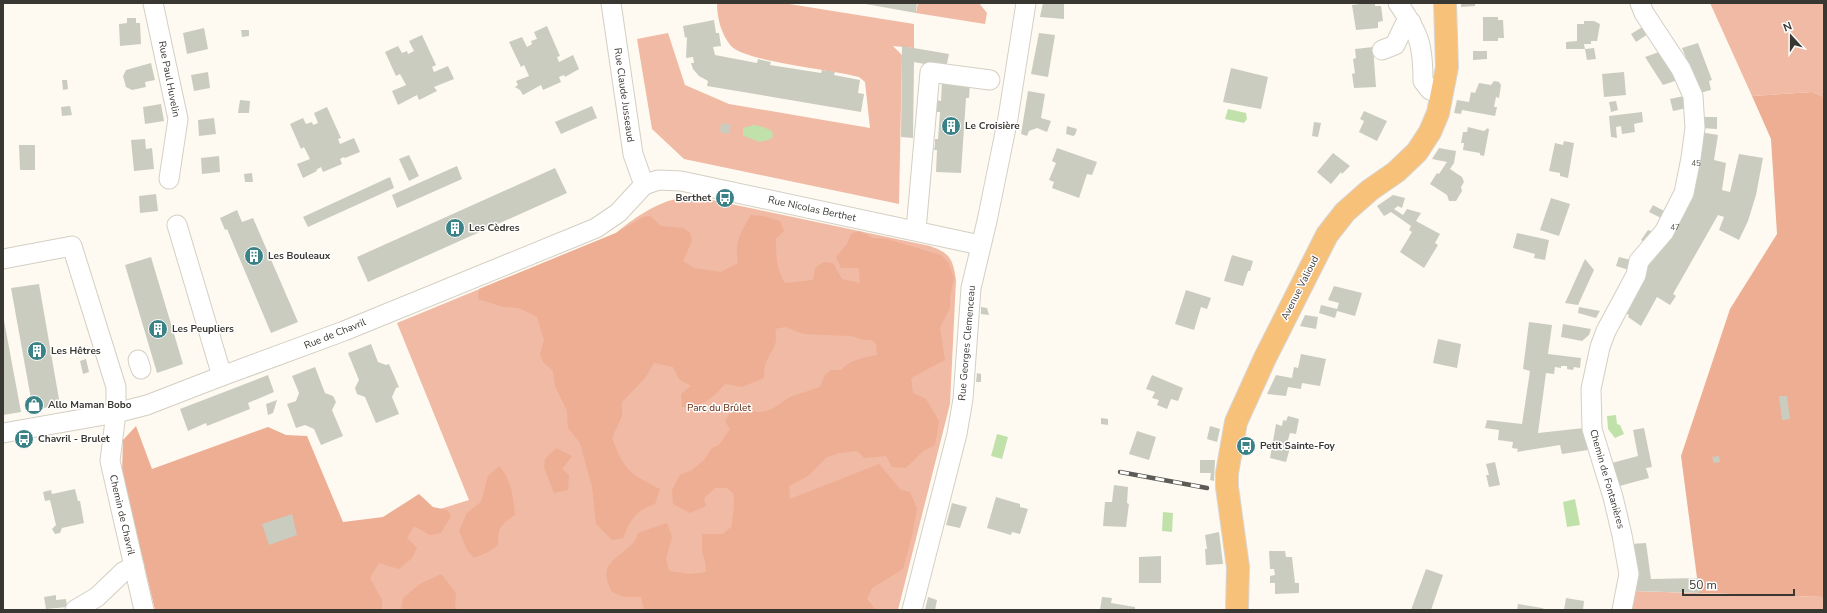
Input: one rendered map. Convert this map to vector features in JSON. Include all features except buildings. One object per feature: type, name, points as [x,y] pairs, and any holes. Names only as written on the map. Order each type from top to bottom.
[{"type":"main road","name":"Avenue Valioud","points":[[1237,610],[1238,567],[1227,487],[1227,473],[1236,422],[1265,358],[1327,235],[1345,212],[1370,190],[1396,172],[1418,152],[1430,132],[1438,113],[1443,92],[1446,67],[1445,3]]},
{"type":"street","name":"Rue Paul Huvelin","points":[[154,3],[178,119],[169,179]]},
{"type":"street","name":"Rue Claude Jusseaud","points":[[611,3],[633,154],[644,185]]},
{"type":"street","name":"Rue Georges Clemenceau","points":[[912,610],[957,434],[963,399],[971,288],[980,245],[987,221],[1008,118],[1026,3]]},
{"type":"street","points":[[1398,3],[1411,22],[1420,40],[1423,57],[1423,81],[1430,90],[1443,92]]},
{"type":"street","name":"Chemin de Fontanières","points":[[1622,610],[1629,574],[1622,534],[1613,497],[1592,429],[1591,389],[1600,347],[1606,331],[1636,275],[1639,261],[1664,232],[1684,193],[1692,157],[1695,128],[1692,96],[1681,69],[1644,13],[1640,3]]},
{"type":"street","points":[[1382,50],[1395,45],[1404,26],[1411,22]]},
{"type":"street","points":[[916,230],[930,72],[990,80]]},
{"type":"street","name":"Rue Nicolas Berthet","points":[[644,185],[658,180],[681,181],[916,230],[980,245]]},
{"type":"street","name":"Rue de Chavril","points":[[3,433],[116,413],[147,405],[326,338],[596,228],[618,213],[644,185]]},
{"type":"street","points":[[177,225],[222,376]]},
{"type":"street","name":"Chemin de Chavril","points":[[3,259],[72,246],[116,386],[116,413],[110,461],[134,566],[123,572],[97,597],[75,610]]},
{"type":"street","points":[[134,566],[144,610]]},
{"type":"green space","points":[[717,3],[783,3],[914,24],[914,48],[893,46],[902,55],[899,204],[684,159],[652,129],[637,39],[668,33],[685,85],[729,104],[870,128],[865,82],[859,77],[770,61],[739,51],[731,46],[722,31]]},
{"type":"green space","points":[[918,3],[979,3],[987,13],[985,24],[916,13]]},
{"type":"green space","points":[[1710,3],[1824,3],[1824,97],[1812,92],[1752,96]]},
{"type":"green space","name":"Parc du Brûlet","points":[[698,197],[930,246],[942,251],[952,262],[956,280],[950,404],[898,610],[316,610],[302,552],[469,500],[397,323],[616,233],[636,218],[660,204],[681,198]]},
{"type":"green space","points":[[1632,591],[1824,597],[1824,610],[1629,610]]},
{"type":"shaded area","points":[[1812,92],[1824,97],[1824,597],[1699,593],[1681,456],[1730,309],[1777,234],[1771,139],[1752,96]]},
{"type":"shaded area","points":[[1228,109],[1246,113],[1247,119],[1244,123],[1225,119]]},
{"type":"shaded area","points":[[754,125],[772,131],[773,136],[771,139],[760,142],[744,136],[743,128]]},
{"type":"shaded area","points":[[751,215],[764,216],[780,221],[784,231],[776,239],[776,256],[778,267],[785,283],[813,280],[815,268],[824,262],[833,263],[842,279],[860,283],[859,268],[841,268],[836,257],[847,244],[851,234],[859,231],[873,238],[887,239],[941,255],[948,262],[954,278],[950,297],[950,308],[940,328],[945,360],[911,378],[913,393],[926,399],[939,421],[935,445],[923,451],[906,468],[892,467],[886,456],[864,458],[857,451],[840,453],[827,457],[808,476],[789,486],[790,499],[879,464],[901,490],[910,492],[917,508],[912,536],[903,569],[872,588],[867,599],[876,610],[644,610],[641,597],[624,597],[612,592],[606,575],[610,564],[633,543],[638,533],[667,523],[672,537],[666,558],[669,571],[690,574],[706,572],[702,552],[702,534],[723,534],[732,526],[734,506],[733,493],[727,488],[715,488],[704,498],[706,506],[690,513],[673,504],[672,490],[680,475],[692,470],[704,460],[712,448],[719,445],[730,429],[725,421],[731,412],[763,412],[772,409],[790,397],[820,387],[825,375],[831,370],[841,370],[853,361],[877,355],[876,344],[872,340],[864,340],[851,336],[804,334],[785,327],[775,329],[776,340],[774,348],[765,365],[764,378],[742,387],[725,384],[706,402],[689,407],[682,407],[681,394],[691,386],[679,379],[673,367],[654,363],[645,378],[622,402],[622,416],[612,438],[621,458],[629,470],[641,479],[660,489],[655,504],[634,516],[623,538],[612,540],[596,524],[592,487],[580,443],[568,428],[567,411],[555,386],[553,371],[543,362],[540,354],[544,340],[537,317],[519,308],[504,307],[478,299],[479,289],[616,233],[643,217],[650,216],[661,226],[683,228],[690,233],[692,241],[683,261],[694,268],[721,272],[738,263],[737,249],[739,238]]},
{"type":"shaded area","points":[[1616,415],[1617,424],[1620,425],[1624,434],[1615,438],[1608,429],[1607,416]]},
{"type":"shaded area","points":[[136,426],[152,469],[268,427],[286,435],[307,436],[343,522],[383,517],[419,494],[433,507],[447,510],[451,516],[441,533],[430,535],[414,526],[407,538],[417,548],[412,558],[399,569],[379,563],[370,578],[382,600],[382,610],[155,610],[122,473],[123,440]]},
{"type":"shaded area","points":[[997,434],[1008,437],[1002,459],[991,456]]},
{"type":"shaded area","points":[[556,448],[572,456],[562,469],[569,475],[568,490],[554,493],[544,467],[545,459]]},
{"type":"shaded area","points":[[499,466],[507,477],[509,483],[515,515],[506,521],[499,530],[498,545],[488,552],[474,558],[467,550],[459,531],[467,513],[481,502],[488,476]]},
{"type":"shaded area","points":[[1575,499],[1580,525],[1567,527],[1563,502]]},
{"type":"shaded area","points":[[1163,512],[1173,513],[1172,532],[1162,531]]},
{"type":"shaded area","points":[[441,574],[456,593],[455,608],[460,610],[401,610],[403,598],[420,584]]},
{"type":"railway","points":[[1120,472],[1207,488]]},
{"type":"place","name":"Le Croisière","points":[[951,126]]},
{"type":"place","name":"Berthet","points":[[725,198]]},
{"type":"place","name":"Les Cèdres","points":[[455,228]]},
{"type":"place","name":"Les Bouleaux","points":[[254,256]]},
{"type":"place","name":"Les Peupliers","points":[[158,329]]},
{"type":"place","name":"Les Hêtres","points":[[37,351]]},
{"type":"place","name":"Allo Maman Bobo","points":[[34,405]]},
{"type":"place","name":"Chavril - Brulet","points":[[24,439]]},
{"type":"place","name":"Petit Sainte-Foy","points":[[1246,446]]}]
